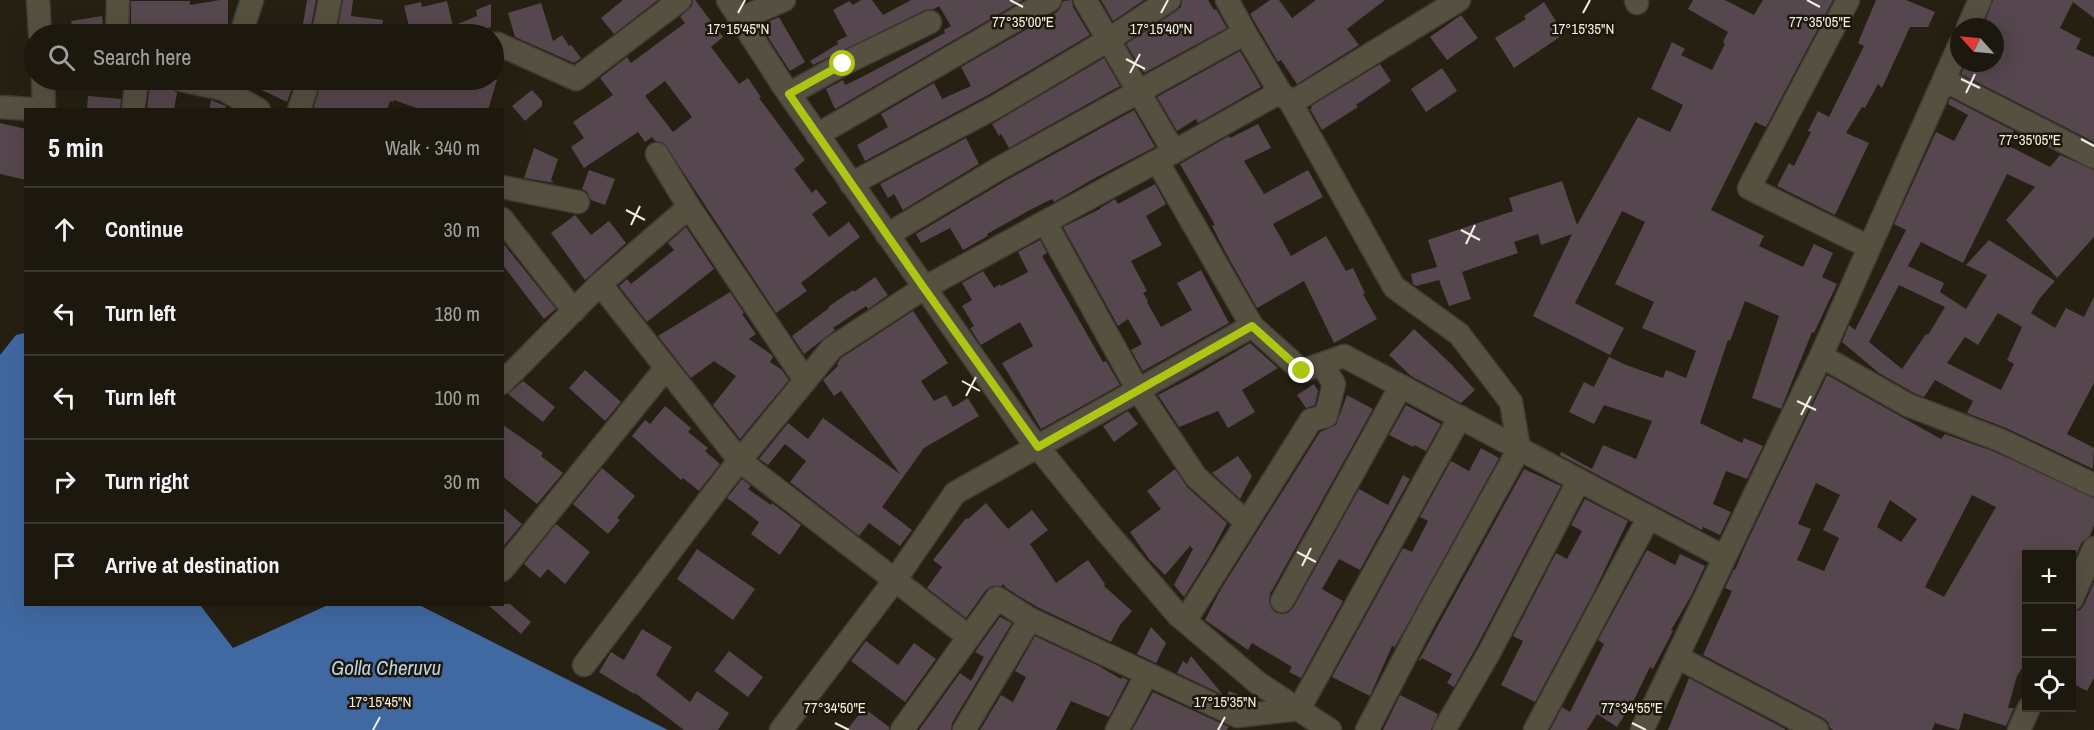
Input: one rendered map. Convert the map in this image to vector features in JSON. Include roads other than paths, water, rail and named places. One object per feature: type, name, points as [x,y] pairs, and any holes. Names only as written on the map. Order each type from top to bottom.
[{"type":"street","points":[[38,0],[39,24]]},
{"type":"street","points":[[117,24],[118,0]]},
{"type":"street","points":[[244,24],[252,0]]},
{"type":"street","points":[[325,24],[330,0]]},
{"type":"street","points":[[504,47],[576,79],[680,0]]},
{"type":"street","points":[[728,0],[789,94],[924,288],[1038,447],[1105,530],[1185,621],[1258,683],[1330,730]]},
{"type":"street","points":[[740,20],[784,0]]},
{"type":"street","points":[[817,135],[1050,0]]},
{"type":"street","points":[[1085,0],[1138,91],[1165,156],[1252,326],[1302,371],[1344,356],[1724,557]]},
{"type":"street","points":[[851,184],[997,106],[1108,40],[1169,0]]},
{"type":"street","points":[[1227,0],[1394,287],[1459,334],[1511,402],[1519,448],[1421,626],[1367,730]]},
{"type":"street","points":[[584,665],[740,460],[832,348],[924,288],[1165,156],[1286,98],[1459,0]]},
{"type":"street","points":[[1848,0],[1749,188],[1869,247]]},
{"type":"street","points":[[1972,18],[1980,0]]},
{"type":"street","points":[[789,94],[843,64],[930,22]]},
{"type":"street","points":[[887,235],[999,169],[1245,33]]},
{"type":"street","points":[[1642,730],[1821,356],[1950,66]]},
{"type":"street","points":[[1944,80],[2094,157]]},
{"type":"street","points":[[43,90],[44,108]]},
{"type":"street","points":[[133,108],[136,90]]},
{"type":"street","points":[[232,90],[256,108]]},
{"type":"street","points":[[300,108],[306,90]]},
{"type":"street","points":[[0,107],[24,109]]},
{"type":"street","points":[[657,154],[689,207],[806,380]]},
{"type":"street","points":[[504,187],[578,202]]},
{"type":"street","points":[[504,381],[600,284],[689,207]]},
{"type":"street","points":[[504,222],[574,310]]},
{"type":"street","points":[[1045,222],[1138,390],[1196,477],[1246,522]]},
{"type":"street","points":[[600,284],[740,460],[969,637]]},
{"type":"street","points":[[781,730],[895,580],[955,493],[1252,326]]},
{"type":"street","points":[[1821,356],[1908,405],[2000,440],[2094,485]]},
{"type":"street","points":[[1185,621],[1311,420],[1326,416],[1334,384],[1322,363]]},
{"type":"street","points":[[504,568],[666,368]]},
{"type":"street","points":[[1282,601],[1401,386]]},
{"type":"street","points":[[1299,709],[1460,417]]},
{"type":"street","points":[[1444,730],[1489,653],[1579,480]]},
{"type":"street","points":[[1535,730],[1649,517]]},
{"type":"street","points":[[2076,590],[2094,549]]},
{"type":"street","points":[[902,730],[997,598],[1030,619],[1237,716],[1299,709]]},
{"type":"street","points":[[964,730],[1030,619]]},
{"type":"street","points":[[1677,657],[1817,730]]},
{"type":"street","points":[[1117,730],[1147,674]]},
{"type":"street","points":[[2019,730],[2027,712]]},
{"type":"water","name":"Golla Cheruvu","points":[[24,333],[24,606],[201,606],[233,648],[326,606],[421,606],[668,730],[0,730],[0,355],[16,335]]}]
